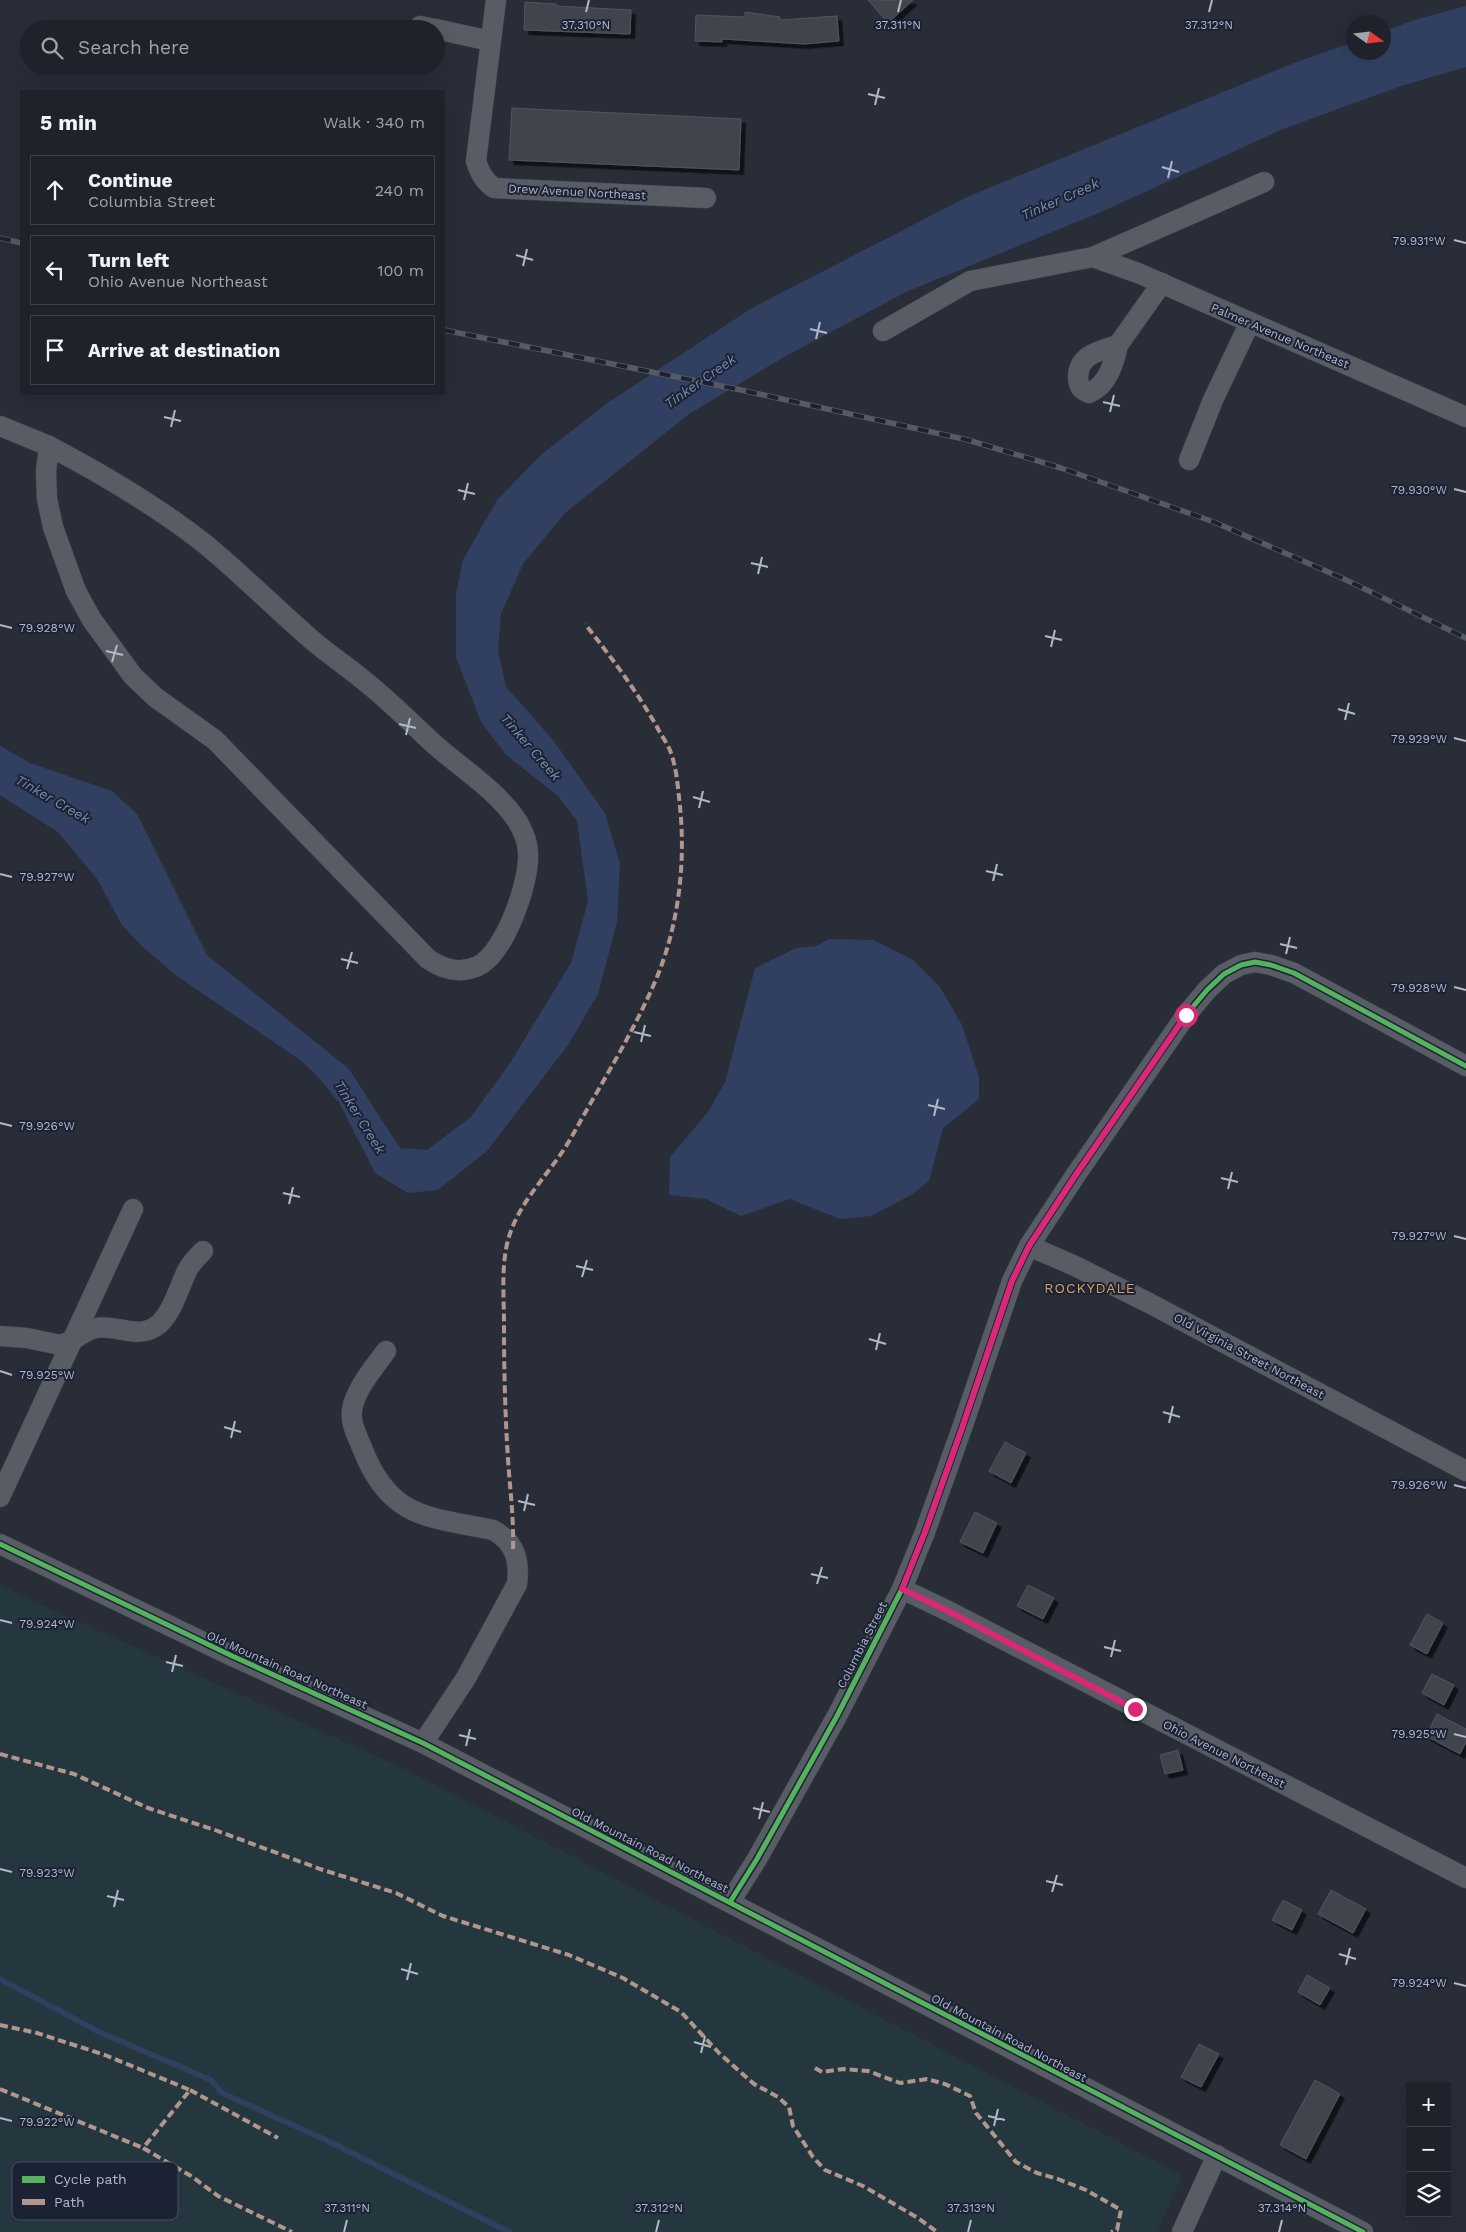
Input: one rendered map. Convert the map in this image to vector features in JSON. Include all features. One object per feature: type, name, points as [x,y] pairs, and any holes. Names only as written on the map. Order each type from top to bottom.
[{"type":"street","name":"Drew Avenue Northeast","points":[[496,0],[476,160],[480,175],[494,188],[706,198]]},
{"type":"street","points":[[445,31],[490,41]]},
{"type":"street","points":[[883,331],[970,281],[1093,257],[1264,182]]},
{"type":"street","name":"Palmer Avenue Northeast","points":[[1093,257],[1162,283],[1466,417]]},
{"type":"street","points":[[1118,345],[1162,283]]},
{"type":"street","points":[[1189,460],[1213,400],[1250,322]]},
{"type":"street","points":[[0,426],[49,446],[103,475],[155,508],[205,544],[304,633],[366,682],[434,744],[470,773],[518,822],[524,834],[528,852],[528,869],[521,898],[511,921],[488,958],[480,965],[467,970],[453,970],[440,967],[428,959],[216,740],[154,696],[133,676],[92,620],[73,582],[53,527],[47,499],[46,471],[49,446]]},
{"type":"street","name":"Columbia Street","points":[[730,1902],[757,1859],[837,1716],[902,1589],[925,1532],[1012,1281],[1029,1246],[1186,1015],[1206,990],[1224,974],[1241,965],[1255,962],[1271,964],[1294,973],[1466,1066]]},
{"type":"street","points":[[0,1497],[133,1209]]},
{"type":"street","name":"Old Virginia Street Northeast","points":[[1029,1246],[1075,1266],[1149,1303],[1466,1471]]},
{"type":"street","points":[[0,1336],[27,1338],[60,1345],[72,1341],[84,1332],[96,1328],[108,1328],[127,1332],[146,1332],[158,1325],[166,1316],[189,1266],[203,1250]]},
{"type":"street","points":[[386,1351],[356,1396],[352,1409],[352,1421],[364,1453],[379,1482],[407,1508],[421,1515],[493,1530],[504,1536],[514,1549],[519,1570],[517,1584],[466,1678],[423,1743]]},
{"type":"street","name":"Old Mountain Road Northeast","points":[[0,1544],[222,1651],[423,1743],[1075,2084],[1217,2155],[1363,2232]]},
{"type":"street","name":"Ohio Avenue Northeast","points":[[902,1589],[1466,1878]]},
{"type":"street","points":[[1182,2232],[1217,2155]]},
{"type":"shaded area","points":[[0,1584],[24,1597],[407,1770],[1182,2175],[1158,2232],[0,2232]]},
{"type":"water","name":"Tinker Creek","points":[[1466,6],[1466,67],[1401,86],[1283,129],[1101,212],[906,292],[784,357],[689,414],[565,513],[523,564],[501,614],[498,651],[506,687],[553,740],[605,813],[620,864],[617,922],[598,994],[568,1045],[487,1151],[438,1190],[408,1193],[375,1173],[340,1104],[320,1079],[300,1060],[177,976],[143,947],[122,925],[97,879],[58,832],[0,795],[0,746],[30,763],[112,791],[137,814],[207,955],[349,1069],[400,1148],[427,1150],[471,1117],[510,1063],[571,963],[588,901],[577,821],[558,796],[506,755],[481,722],[456,657],[456,594],[463,560],[497,500],[542,454],[606,404],[752,308],[967,197],[1294,63],[1346,44],[1346,60],[1391,60],[1391,29]]},
{"type":"water","points":[[829,939],[873,940],[913,960],[940,987],[962,1025],[979,1077],[979,1099],[943,1128],[929,1181],[911,1195],[871,1216],[840,1219],[790,1199],[741,1216],[706,1199],[669,1195],[670,1157],[708,1112],[725,1082],[755,968],[796,948],[817,946]]},
{"type":"building","points":[[868,0],[913,0],[888,23]]},
{"type":"building","points":[[525,2],[556,4],[556,6],[631,10],[630,34],[524,30]]},
{"type":"building","points":[[745,12],[780,17],[780,20],[837,16],[839,41],[804,44],[722,39],[722,42],[695,41],[696,15],[745,17]]},
{"type":"building","points":[[512,108],[741,119],[739,170],[509,160]]},
{"type":"building","points":[[1005,1442],[1026,1453],[1011,1483],[989,1471]]},
{"type":"building","points":[[975,1512],[997,1523],[983,1553],[960,1542]]},
{"type":"building","points":[[1028,1585],[1054,1598],[1043,1619],[1017,1606]]},
{"type":"building","points":[[1427,1614],[1443,1623],[1427,1654],[1410,1645]]},
{"type":"building","points":[[1432,1674],[1454,1685],[1444,1705],[1422,1693]]},
{"type":"building","points":[[1437,1714],[1466,1729],[1466,1742],[1460,1754],[1426,1736]]},
{"type":"building","points":[[1178,1750],[1183,1770],[1165,1774],[1160,1755]]},
{"type":"building","points":[[1331,1890],[1366,1909],[1353,1933],[1318,1914]]},
{"type":"building","points":[[1283,1900],[1302,1910],[1292,1930],[1272,1920]]},
{"type":"building","points":[[1307,1975],[1330,1988],[1320,2005],[1298,1992]]},
{"type":"building","points":[[1199,2044],[1219,2054],[1201,2087],[1181,2077]]},
{"type":"building","points":[[1315,2080],[1340,2094],[1306,2159],[1280,2145]]},
{"type":"waterway","points":[[0,1979],[99,2032],[211,2080],[222,2093],[328,2141],[509,2232]]},
{"type":"railway","points":[[0,238],[20,243]]},
{"type":"railway","points":[[445,330],[741,390],[968,440],[1061,468],[1214,522],[1342,578],[1466,638]]},
{"type":"marked path","points":[[513,1549],[504,1375],[503,1282],[508,1240],[527,1199],[571,1138],[645,1004],[669,942],[681,874],[682,829],[676,773],[671,753],[632,687],[585,624]]},
{"type":"marked path","points":[[0,1754],[74,1774],[148,1808],[215,1830],[320,1869],[396,1893],[443,1916],[569,1955],[623,1978],[681,2012],[720,2054],[754,2084],[778,2097],[789,2107],[793,2126],[813,2157],[825,2170],[863,2186],[918,2218],[937,2232]]},
{"type":"marked path","points":[[0,2025],[37,2033],[105,2055],[190,2090],[143,2148],[167,2162]]},
{"type":"marked path","points":[[815,2068],[822,2072],[843,2069],[868,2071],[900,2083],[927,2079],[945,2084],[970,2096],[976,2113],[1016,2162],[1037,2173],[1086,2190],[1121,2210],[1117,2230],[1111,2232]]},
{"type":"marked path","points":[[0,2089],[143,2148]]},
{"type":"marked path","points":[[190,2090],[278,2138]]},
{"type":"marked path","points":[[178,2168],[218,2196],[292,2232]]},
{"type":"cycle path","points":[[730,1902],[757,1859],[837,1716],[902,1589],[925,1532],[1012,1281],[1029,1246],[1186,1015],[1207,990],[1224,974],[1241,965],[1255,962],[1271,965],[1294,973],[1466,1066]]},
{"type":"cycle path","points":[[0,1544],[230,1655],[423,1743],[1363,2232]]},
{"type":"district","name":"ROCKYDALE","points":[[1090,1288]]},
{"type":"route","points":[[1135,1709],[948,1611],[902,1589],[925,1532],[1012,1281],[1029,1246],[1186,1015]]}]
